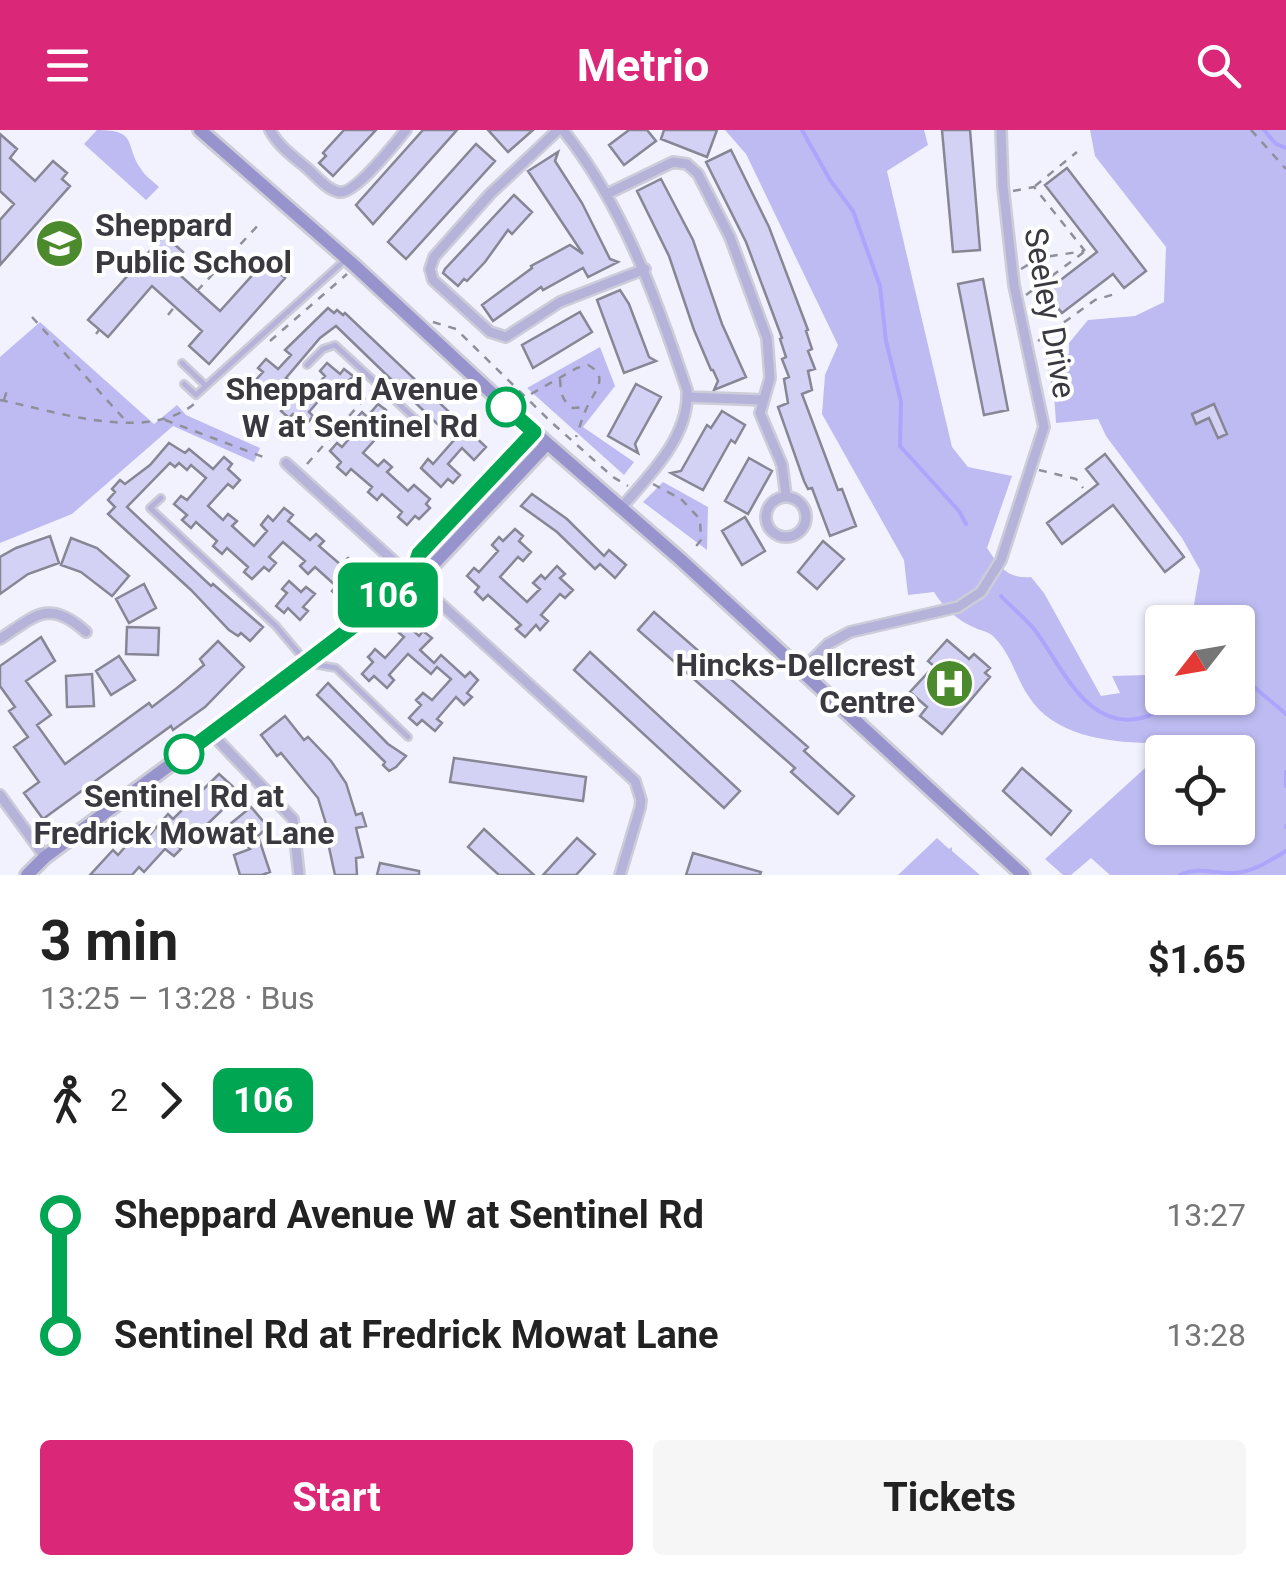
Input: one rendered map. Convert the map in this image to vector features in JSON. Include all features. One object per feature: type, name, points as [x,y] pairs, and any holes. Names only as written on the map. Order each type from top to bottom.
[{"type":"main road","points":[[200,130],[802,670],[1023,875]]},
{"type":"main road","points":[[412,575],[419,554],[534,432]]},
{"type":"main road","points":[[27,875],[307,663],[380,605],[398,582],[433,564],[547,444]]},
{"type":"street","points":[[270,130],[276,141],[328,187],[340,192],[358,184],[406,130]]},
{"type":"street","points":[[621,508],[673,442],[687,398],[645,269],[586,158],[560,130],[490,194],[434,257],[430,269],[433,280],[490,332],[506,337],[560,302],[645,269]]},
{"type":"street","name":"Seeley Drive","points":[[802,670],[828,644],[850,632],[958,607],[981,592],[1001,560],[1044,428],[1013,274],[1000,130]]},
{"type":"street","points":[[606,194],[673,162],[687,164],[698,174],[730,237],[767,338],[770,378],[760,413],[782,465],[786,496]]},
{"type":"street","points":[[687,398],[763,400]]},
{"type":"street","points":[[286,463],[635,781],[642,800],[620,875]]},
{"type":"street","points":[[786,496],[796,498],[803,506],[805,522],[796,534],[779,536],[767,524],[767,509],[786,496]]},
{"type":"street","points":[[0,639],[42,612],[58,612],[86,632]]},
{"type":"street","points":[[211,733],[293,818],[299,875]]},
{"type":"street","points":[[0,796],[46,857]]},
{"type":"lane","points":[[184,384],[196,395],[346,258]]},
{"type":"lane","points":[[308,366],[323,349],[335,345],[425,428]]},
{"type":"lane","points":[[182,364],[206,386]]},
{"type":"lane","points":[[161,498],[150,508],[276,626],[307,663],[336,668],[408,737]]},
{"type":"path","points":[[1251,130],[1286,169]]},
{"type":"path","points":[[1004,192],[1034,187],[1077,152]]},
{"type":"path","points":[[1034,187],[1085,251]]},
{"type":"path","points":[[198,291],[262,220]]},
{"type":"path","points":[[1013,274],[1039,258],[1085,251]]},
{"type":"path","points":[[1017,301],[1085,251]]},
{"type":"path","points":[[1028,348],[1095,300],[1118,294]]},
{"type":"path","points":[[168,315],[175,306]]},
{"type":"path","points":[[408,315],[456,329],[561,430],[613,477],[636,492]]},
{"type":"path","points":[[32,316],[126,422]]},
{"type":"path","points":[[531,394],[588,364],[596,369],[600,388],[587,406],[576,437]]},
{"type":"path","points":[[560,376],[560,394],[565,402],[573,408],[587,406]]},
{"type":"path","points":[[4,400],[8,387]]},
{"type":"path","points":[[307,464],[368,394]]},
{"type":"path","points":[[163,420],[266,458]]},
{"type":"path","points":[[1033,468],[1076,479],[1083,488]]},
{"type":"path","points":[[646,480],[681,499],[700,519],[701,540],[694,550]]},
{"type":"shaded area","points":[[97,130],[119,133],[128,140],[141,169],[159,187],[146,200],[84,144]]},
{"type":"shaded area","points":[[725,130],[924,130],[928,145],[887,171],[952,447],[968,467],[1012,476],[987,548],[1005,570],[1031,577],[1044,593],[1101,696],[1120,693],[1112,676],[1145,675],[1145,715],[1255,715],[1255,605],[1194,605],[1200,570],[1182,538],[1106,436],[1098,419],[1056,423],[1054,394],[1044,357],[1069,354],[1069,343],[1088,320],[1135,316],[1164,302],[1166,247],[1095,156],[1090,130],[1286,130],[1286,875],[1110,875],[1091,858],[1071,875],[1063,875],[1045,859],[1145,768],[1145,845],[1255,845],[1255,735],[1145,735],[1145,743],[1098,738],[1066,728],[1039,710],[994,637],[956,617],[934,592],[908,595],[904,560],[822,414],[825,375],[838,345],[746,154]]},
{"type":"shaded area","points":[[40,322],[154,424],[177,405],[186,415],[260,448],[254,462],[173,426],[72,514],[0,543],[0,357]]},
{"type":"shaded area","points":[[600,347],[615,386],[583,427],[634,462],[624,475],[527,388]]},
{"type":"shaded area","points":[[663,482],[708,507],[707,550],[643,502]]},
{"type":"shaded area","points":[[937,838],[949,849],[952,847],[980,875],[898,875]]},
{"type":"building","points":[[344,130],[376,130],[333,176],[319,163]]},
{"type":"building","points":[[423,130],[457,130],[373,224],[356,205]]},
{"type":"building","points":[[488,130],[533,130],[508,152]]},
{"type":"building","points":[[629,130],[647,130],[656,141],[624,165],[609,145]]},
{"type":"building","points":[[664,130],[717,130],[707,157],[661,139]]},
{"type":"building","points":[[942,130],[970,130],[980,250],[953,252]]},
{"type":"building","points":[[0,134],[17,149],[10,158],[35,181],[53,161],[67,173],[62,179],[70,186],[0,265],[0,220],[14,204],[0,191]]},
{"type":"building","points":[[476,144],[495,161],[406,259],[388,242]]},
{"type":"building","points":[[731,150],[769,227],[808,330],[812,349],[808,351],[815,369],[808,371],[812,390],[802,394],[838,490],[842,489],[856,526],[830,536],[812,488],[808,489],[804,481],[778,407],[788,403],[784,379],[789,377],[782,359],[786,357],[782,338],[746,242],[706,162]]},
{"type":"building","points":[[558,152],[555,161],[610,259],[618,262],[588,277],[583,268],[543,290],[541,287],[493,321],[482,305],[531,266],[570,245],[583,254],[528,171]]},
{"type":"building","points":[[1067,168],[1146,271],[1124,288],[1113,274],[1062,313],[1045,292],[1097,252],[1045,185]]},
{"type":"building","points":[[661,179],[693,240],[722,324],[746,377],[714,390],[718,381],[694,330],[669,256],[637,191]]},
{"type":"building","points":[[514,195],[532,212],[512,234],[508,230],[485,262],[458,286],[443,273],[445,269]]},
{"type":"building","points":[[164,235],[183,252],[171,267],[220,311],[266,260],[285,278],[209,364],[189,346],[202,331],[152,286],[108,337],[88,320]]},
{"type":"building","points":[[983,279],[1008,410],[984,415],[958,284]]},
{"type":"building","points":[[620,290],[649,357],[656,361],[624,373],[597,300]]},
{"type":"building","points":[[328,308],[334,313],[345,313],[486,447],[474,460],[462,448],[448,464],[460,475],[453,483],[448,479],[441,487],[421,468],[428,459],[433,464],[454,440],[336,326],[320,338],[286,378],[307,397],[325,376],[320,371],[327,363],[340,374],[344,369],[353,376],[341,389],[346,393],[339,402],[327,391],[309,412],[313,416],[306,425],[293,414],[289,418],[281,411],[286,405],[265,386],[261,391],[252,384],[263,372],[258,368],[266,359],[278,369],[291,355],[285,350]]},
{"type":"building","points":[[580,312],[592,332],[533,368],[522,345]]},
{"type":"building","points":[[636,384],[661,397],[635,444],[638,453],[608,436]]},
{"type":"building","points":[[378,404],[386,410],[381,416],[394,428],[386,436],[382,432],[363,453],[378,466],[384,460],[392,467],[387,472],[408,491],[414,485],[430,499],[426,504],[430,508],[407,525],[398,517],[402,512],[382,494],[377,500],[368,492],[372,487],[351,469],[346,475],[337,467],[341,462],[330,451],[337,443],[342,447],[360,426],[354,421],[362,412],[367,417]]},
{"type":"building","points":[[1214,404],[1227,434],[1218,438],[1209,418],[1196,424],[1192,414]]},
{"type":"building","points":[[722,411],[745,425],[735,443],[731,440],[703,490],[671,473],[681,471],[707,425],[711,428]]},
{"type":"building","points":[[169,443],[185,453],[189,449],[213,469],[224,457],[232,464],[228,469],[240,480],[233,488],[228,484],[208,506],[223,520],[228,514],[237,521],[232,526],[254,546],[267,531],[261,525],[268,516],[273,521],[284,508],[293,515],[288,521],[310,540],[316,534],[324,541],[319,546],[341,565],[348,558],[356,566],[351,571],[363,582],[356,590],[351,586],[340,598],[332,591],[336,586],[315,567],[308,574],[300,566],[305,561],[283,542],[269,557],[276,563],[269,571],[264,567],[252,579],[244,572],[248,567],[227,548],[222,554],[213,546],[217,541],[196,522],[191,528],[182,520],[187,515],[174,504],[181,496],[187,500],[206,478],[191,465],[187,470],[179,463],[175,467],[170,463],[127,507],[211,586],[263,627],[250,641],[229,630],[108,514],[115,507],[108,500],[115,492],[112,489],[120,480],[125,484],[150,465]]},
{"type":"building","points":[[1105,454],[1184,557],[1165,572],[1113,505],[1062,544],[1047,523],[1098,484],[1086,469]]},
{"type":"building","points":[[749,458],[772,471],[748,514],[725,501]]},
{"type":"building","points":[[532,494],[567,519],[604,556],[609,550],[626,565],[615,578],[600,564],[595,569],[557,532],[521,506]]},
{"type":"building","points":[[745,517],[765,551],[742,565],[722,531]]},
{"type":"building","points":[[515,529],[523,536],[519,541],[531,552],[523,561],[518,557],[500,577],[527,602],[540,589],[533,583],[541,575],[545,579],[557,566],[565,574],[560,578],[573,590],[565,598],[560,594],[541,615],[548,621],[540,630],[536,625],[525,637],[516,629],[521,625],[488,595],[483,600],[475,592],[479,587],[467,576],[474,568],[479,572],[498,551],[492,545]]},
{"type":"building","points":[[50,536],[59,563],[28,574],[0,594],[0,557]]},
{"type":"building","points":[[71,538],[97,548],[129,576],[112,596],[81,572],[61,565]]},
{"type":"building","points":[[823,541],[844,559],[817,589],[798,572]]},
{"type":"building","points":[[289,581],[301,592],[306,587],[315,594],[303,607],[308,611],[300,620],[288,608],[284,613],[276,606],[287,593],[282,589]]},
{"type":"building","points":[[144,584],[156,608],[129,623],[116,599]]},
{"type":"building","points":[[654,612],[808,747],[804,751],[854,796],[838,814],[791,772],[795,768],[638,630]]},
{"type":"building","points":[[407,625],[419,636],[423,631],[432,638],[420,650],[434,663],[441,655],[465,677],[470,672],[478,680],[467,693],[472,697],[464,705],[456,697],[437,719],[442,723],[435,731],[422,720],[417,725],[409,718],[421,705],[416,700],[423,693],[432,700],[451,679],[437,667],[431,674],[408,654],[389,675],[394,680],[387,688],[374,676],[369,681],[362,674],[373,662],[368,657],[375,649],[385,658],[404,637],[399,633]]},
{"type":"building","points":[[127,627],[159,628],[158,655],[126,654]]},
{"type":"building","points":[[41,637],[55,661],[26,681],[51,715],[37,725],[65,764],[149,703],[152,707],[177,688],[204,665],[200,659],[218,641],[244,667],[205,707],[173,730],[171,726],[43,819],[24,793],[39,782],[14,747],[28,737],[9,711],[15,707],[0,686],[0,666]]},
{"type":"building","points":[[947,640],[969,659],[974,654],[990,668],[985,673],[990,677],[942,734],[920,716],[927,707],[910,692],[934,666],[928,661]]},
{"type":"building","points":[[590,652],[740,791],[724,808],[574,670]]},
{"type":"building","points":[[119,656],[135,680],[111,695],[96,671]]},
{"type":"building","points":[[92,674],[94,706],[67,707],[66,676]]},
{"type":"building","points":[[328,683],[388,744],[406,756],[396,767],[389,771],[383,765],[385,762],[317,695]]},
{"type":"building","points":[[285,716],[304,740],[308,737],[331,761],[346,783],[356,815],[362,813],[366,826],[356,828],[363,857],[356,858],[357,875],[335,875],[327,838],[330,837],[318,798],[261,735]]},
{"type":"building","points":[[454,758],[586,777],[583,801],[450,782]]},
{"type":"building","points":[[1022,768],[1071,811],[1051,835],[1003,791]]},
{"type":"building","points":[[219,774],[240,793],[196,835],[191,830],[174,856],[165,849],[144,872],[139,867],[132,875],[90,875],[113,850],[118,855],[139,831],[147,838],[168,814],[173,819]]},
{"type":"building","points":[[251,807],[268,827],[258,836],[270,872],[240,875],[234,855],[250,849],[229,825]]},
{"type":"building","points":[[484,829],[534,875],[499,875],[468,847]]},
{"type":"building","points":[[577,838],[595,854],[576,875],[543,875]]},
{"type":"building","points":[[693,853],[761,872],[686,875]]},
{"type":"building","points":[[380,863],[419,871],[419,875],[377,875]]},
{"type":"waterway","points":[[802,130],[853,211],[880,286],[886,341],[901,402],[900,446],[959,511],[966,524]]},
{"type":"waterway","points":[[1264,130],[1276,144],[1286,148]]},
{"type":"waterway","points":[[1001,596],[1034,629],[1079,694],[1093,707],[1127,720],[1151,715]]},
{"type":"waterway","points":[[1255,688],[1286,714]]},
{"type":"waterway","points":[[1286,772],[1286,786]]},
{"type":"waterway","points":[[1180,875],[1200,871],[1242,872],[1286,851]]},
{"type":"bus line","name":"106","points":[[184,754],[307,663],[380,605],[398,582],[412,575],[419,554],[534,432],[506,407]]},
{"type":"place","name":"Sheppard Public School","points":[[60,243]]},
{"type":"place","name":"Sheppard Avenue W at Sentinel Rd","points":[[506,407]]},
{"type":"place","name":"Hincks-Dellcrest Centre","points":[[950,683]]},
{"type":"place","name":"Sentinel Rd at Fredrick Mowat Lane","points":[[184,754]]}]
